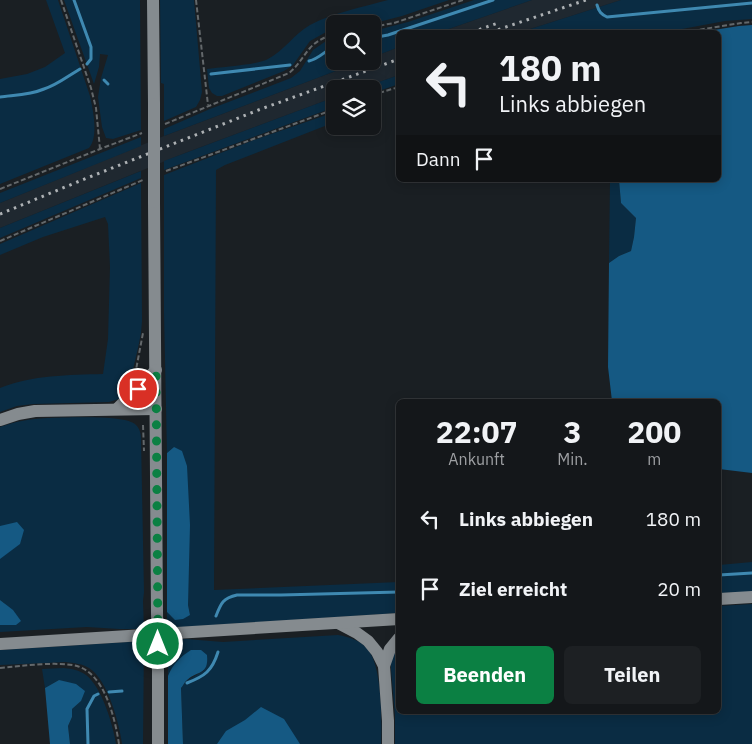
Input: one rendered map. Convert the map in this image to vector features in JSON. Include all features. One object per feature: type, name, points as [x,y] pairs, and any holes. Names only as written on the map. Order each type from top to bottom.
[{"type":"main road","points":[[153,0],[158,744]]},
{"type":"main road","points":[[117,409],[156,370]]},
{"type":"main road","points":[[0,420],[18,414],[35,412],[156,409]]},
{"type":"main road","points":[[721,599],[752,597]]},
{"type":"main road","points":[[0,644],[396,619]]},
{"type":"main road","points":[[338,623],[357,633],[368,642],[377,652],[384,666],[388,744]]},
{"type":"main road","points":[[384,666],[390,649],[396,642]]},
{"type":"path","points":[[61,0],[91,88],[96,108],[100,149]]},
{"type":"path","points":[[196,0],[208,106]]},
{"type":"path","points":[[381,25],[394,23],[463,0]]},
{"type":"path","points":[[697,30],[752,22]]},
{"type":"path","points":[[160,126],[289,73],[297,66],[310,48],[326,37]]},
{"type":"path","points":[[381,93],[396,88]]},
{"type":"path","points":[[166,171],[326,112]]},
{"type":"path","points":[[0,189],[142,133]]},
{"type":"path","points":[[0,241],[148,178]]},
{"type":"path","points":[[0,668],[64,665],[78,666],[88,672],[95,678],[103,690],[117,730],[119,744]]},
{"type":"shaded area","points":[[46,0],[58,0],[90,96],[93,108],[94,137],[89,148],[0,184],[0,79],[27,74],[45,67],[65,53]]},
{"type":"shaded area","points":[[64,0],[140,0],[141,130],[113,139],[106,138],[102,127],[98,97],[108,55],[100,54],[99,67],[94,84]]},
{"type":"shaded area","points":[[160,0],[194,0],[202,92],[196,107],[164,121],[164,84],[161,83]]},
{"type":"shaded area","points":[[388,0],[449,0],[381,21],[381,15],[335,15]]},
{"type":"shaded area","points":[[474,0],[532,0],[446,30],[396,30],[396,48],[381,54],[381,29]]},
{"type":"shaded area","points":[[532,0],[621,0],[527,30],[446,30]]},
{"type":"shaded area","points":[[621,0],[752,0],[752,19],[725,21],[677,30],[527,30]]},
{"type":"shaded area","points":[[326,18],[326,32],[310,41],[293,65],[284,71],[222,96],[212,93],[209,88],[207,69],[248,64],[268,59],[279,52],[304,29]]},
{"type":"shaded area","points":[[752,25],[752,473],[721,469],[721,399],[612,399],[608,367],[609,263],[631,251],[636,218],[621,203],[619,182],[721,182],[721,30],[714,30]]},
{"type":"shaded area","points":[[326,41],[326,70],[338,70],[164,136],[164,129],[291,78],[300,71],[313,50]]},
{"type":"shaded area","points":[[396,48],[396,76],[381,81],[326,80],[326,100],[185,153],[0,228],[0,203],[164,136],[338,70],[381,70],[381,54]]},
{"type":"shaded area","points":[[396,76],[396,85],[381,90],[381,81]]},
{"type":"shaded area","points":[[326,100],[326,110],[164,170],[164,161]]},
{"type":"shaded area","points":[[326,115],[326,126],[216,170],[214,590],[396,582],[396,613],[167,628],[167,612],[171,616],[190,615],[174,447],[167,453],[164,175],[254,140]]},
{"type":"shaded area","points":[[141,137],[141,146],[0,203],[0,193]]},
{"type":"shaded area","points":[[141,171],[141,178],[0,238],[0,228]]},
{"type":"shaded area","points":[[610,182],[619,182],[621,203],[636,218],[634,237],[631,251],[609,263]]},
{"type":"shaded area","points":[[141,183],[142,321],[130,382],[132,388],[122,398],[109,402],[33,404],[17,406],[0,412],[0,388],[38,378],[103,374],[108,339],[110,267],[108,224],[105,217],[43,237],[0,255],[0,244]]},
{"type":"shaded area","points":[[94,417],[120,419],[136,425],[139,430],[141,439],[144,629],[87,627],[0,632],[0,625],[16,625],[4,603],[0,600],[0,427],[12,423],[47,418]]},
{"type":"shaded area","points":[[174,447],[182,451],[187,466],[190,525],[188,605],[190,615],[183,619],[175,620],[167,612],[167,453]]},
{"type":"shaded area","points":[[17,522],[24,530],[20,544],[0,559],[0,526]]},
{"type":"shaded area","points":[[752,562],[752,592],[721,593],[721,565]]},
{"type":"shaded area","points":[[0,600],[13,610],[21,621],[16,625],[0,625]]},
{"type":"shaded area","points":[[752,604],[752,744],[395,744],[391,661],[396,650],[396,714],[721,714],[721,606]]},
{"type":"shaded area","points":[[338,635],[359,642],[369,651],[373,659],[379,682],[381,744],[183,744],[181,688],[186,681],[205,670],[168,676],[168,640],[186,639],[223,642]]},
{"type":"shaded area","points":[[144,641],[143,744],[122,744],[112,703],[102,682],[89,668],[66,662],[0,665],[0,650]]},
{"type":"shaded area","points":[[191,650],[201,650],[207,655],[207,662],[204,670],[186,681],[181,688],[183,744],[168,744],[168,676],[177,661]]},
{"type":"shaded area","points":[[64,668],[83,673],[97,688],[109,717],[116,744],[70,744],[68,726],[72,717],[72,709],[81,701],[59,680],[45,688],[42,669]]},
{"type":"shaded area","points":[[59,680],[76,684],[85,691],[81,701],[72,709],[72,717],[68,726],[70,744],[50,744],[45,688]]},
{"type":"shaded area","points":[[261,707],[284,719],[300,744],[217,744],[226,731],[245,720]]},
{"type":"waterway","points":[[74,0],[91,47],[91,59],[87,64]]},
{"type":"waterway","points":[[403,30],[493,0]]},
{"type":"waterway","points":[[597,5],[600,12],[607,17],[752,3]]},
{"type":"waterway","points":[[381,36],[396,32]]},
{"type":"waterway","points":[[309,61],[326,52]]},
{"type":"waterway","points":[[211,74],[290,65]]},
{"type":"waterway","points":[[0,97],[39,91],[80,69]]},
{"type":"waterway","points":[[104,80],[108,84]]},
{"type":"waterway","points":[[721,575],[752,573]]},
{"type":"waterway","points":[[216,616],[223,602],[237,595],[396,592]]},
{"type":"waterway","points":[[187,683],[207,672],[218,652]]},
{"type":"waterway","points":[[109,692],[122,691]]},
{"type":"waterway","points":[[88,744],[87,709],[94,696],[98,694]]},
{"type":"railway","points":[[497,30],[586,0]]},
{"type":"railway","points":[[478,30],[498,23]]},
{"type":"railway","points":[[0,214],[261,109],[396,60]]},
{"type":"route","points":[[138,389],[156,370],[158,644]]}]
